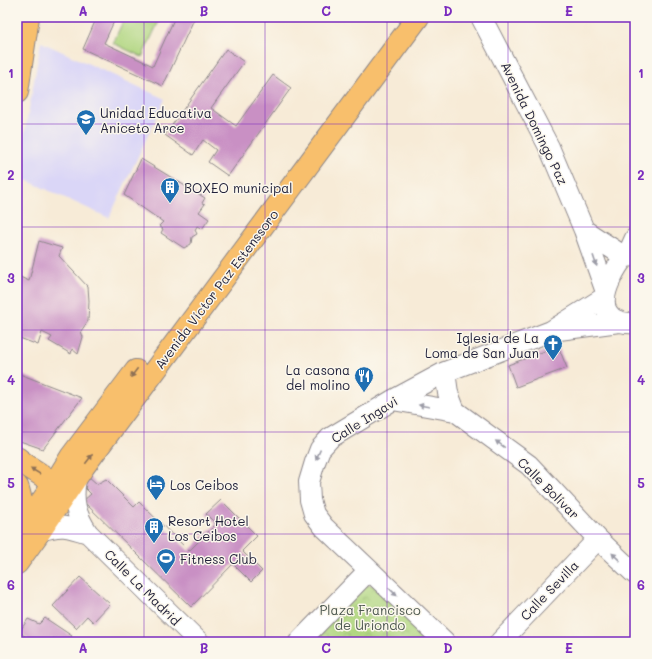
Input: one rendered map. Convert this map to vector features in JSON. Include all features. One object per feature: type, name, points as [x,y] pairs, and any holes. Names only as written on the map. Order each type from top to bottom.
[{"type":"main road","points":[[17,92],[28,17]]},
{"type":"main road","name":"Avenida Víctor Paz Estenssoro","points":[[66,485],[71,457],[401,17]]},
{"type":"main road","name":"Avenida Víctor Paz Estenssoro","points":[[17,563],[26,532],[107,435],[418,17]]},
{"type":"main road","points":[[17,458],[26,465],[66,485]]},
{"type":"main road","points":[[17,486],[26,532]]},
{"type":"street","name":"Avenida Domingo Paz","points":[[481,17],[549,147],[584,230],[606,295],[604,305],[607,312],[630,324]]},
{"type":"street","points":[[584,230],[629,256]]},
{"type":"street","points":[[606,295],[618,266],[629,256],[635,238]]},
{"type":"street","name":"Calle Ingavi","points":[[445,642],[324,527],[314,514],[310,500],[309,482],[320,450],[330,438],[393,400],[445,372],[551,330],[606,295]]},
{"type":"street","name":"Calle Ingavi","points":[[551,330],[630,324]]},
{"type":"street","points":[[445,372],[448,393],[455,411]]},
{"type":"street","points":[[393,400],[455,411]]},
{"type":"street","name":"Calle Bolívar","points":[[455,411],[529,465],[598,539],[635,574]]},
{"type":"street","name":"Calle La Madrid","points":[[66,485],[74,492],[77,514],[88,533],[199,642]]},
{"type":"street","name":"Calle La Madrid","points":[[26,532],[55,526],[68,526],[88,533]]},
{"type":"street","name":"Calle Sevilla","points":[[500,642],[598,539]]},
{"type":"street","points":[[299,642],[369,570]]},
{"type":"shaded area","name":"Unidad Educativa Aniceto Arce","points":[[41,42],[165,99],[109,218],[17,176]]},
{"type":"green space","points":[[125,17],[161,17],[142,57],[113,43]]},
{"type":"green space","name":"Plaza Francisco de Uriondo","points":[[365,585],[374,585],[432,642],[309,642]]},
{"type":"building","points":[[97,17],[116,17],[104,43],[153,66],[175,17],[195,17],[163,86],[83,49]]},
{"type":"building","points":[[226,49],[244,62],[211,108],[236,126],[273,75],[291,88],[228,176],[208,162],[216,150],[203,140],[193,155],[165,135]]},
{"type":"building","name":"BOXEO municipal","points":[[141,159],[205,198],[202,203],[205,204],[199,212],[209,219],[202,229],[197,226],[195,230],[197,234],[192,237],[191,244],[184,248],[161,233],[163,229],[159,226],[163,222],[124,195]]},
{"type":"building","points":[[39,241],[62,248],[59,256],[88,287],[88,321],[81,331],[83,337],[78,354],[72,349],[71,354],[49,341],[52,337],[42,332],[38,345],[17,337],[17,326],[21,309],[17,306],[17,282],[20,277],[29,281]]},
{"type":"building","points":[[558,346],[567,368],[516,387],[508,365]]},
{"type":"building","points":[[17,373],[82,398],[43,449],[17,440]]},
{"type":"building","name":"Resort Hotel Los Ceibos","points":[[88,476],[97,484],[106,479],[134,507],[139,502],[189,551],[216,524],[206,514],[221,500],[257,536],[242,551],[262,571],[251,582],[233,564],[191,607],[83,501],[91,494],[81,484]]},
{"type":"building","points":[[80,577],[110,604],[93,622],[87,616],[76,628],[53,606]]},
{"type":"building","points":[[45,618],[72,636],[67,642],[61,642],[53,638],[49,642],[30,642],[20,631],[28,619],[39,624]]},
{"type":"place","name":"Unidad Educativa Aniceto Arce","points":[[86,136]]},
{"type":"place","name":"BOXEO municipal","points":[[170,204]]},
{"type":"place","name":"Iglesia de La Loma de San Juan","points":[[553,361]]},
{"type":"place","name":"La casona del molino","points":[[364,393]]},
{"type":"place","name":"Los Ceibos","points":[[156,501]]},
{"type":"place","name":"Resort Hotel Los Ceibos","points":[[154,544]]},
{"type":"place","name":"Fitness Club","points":[[166,575]]}]
